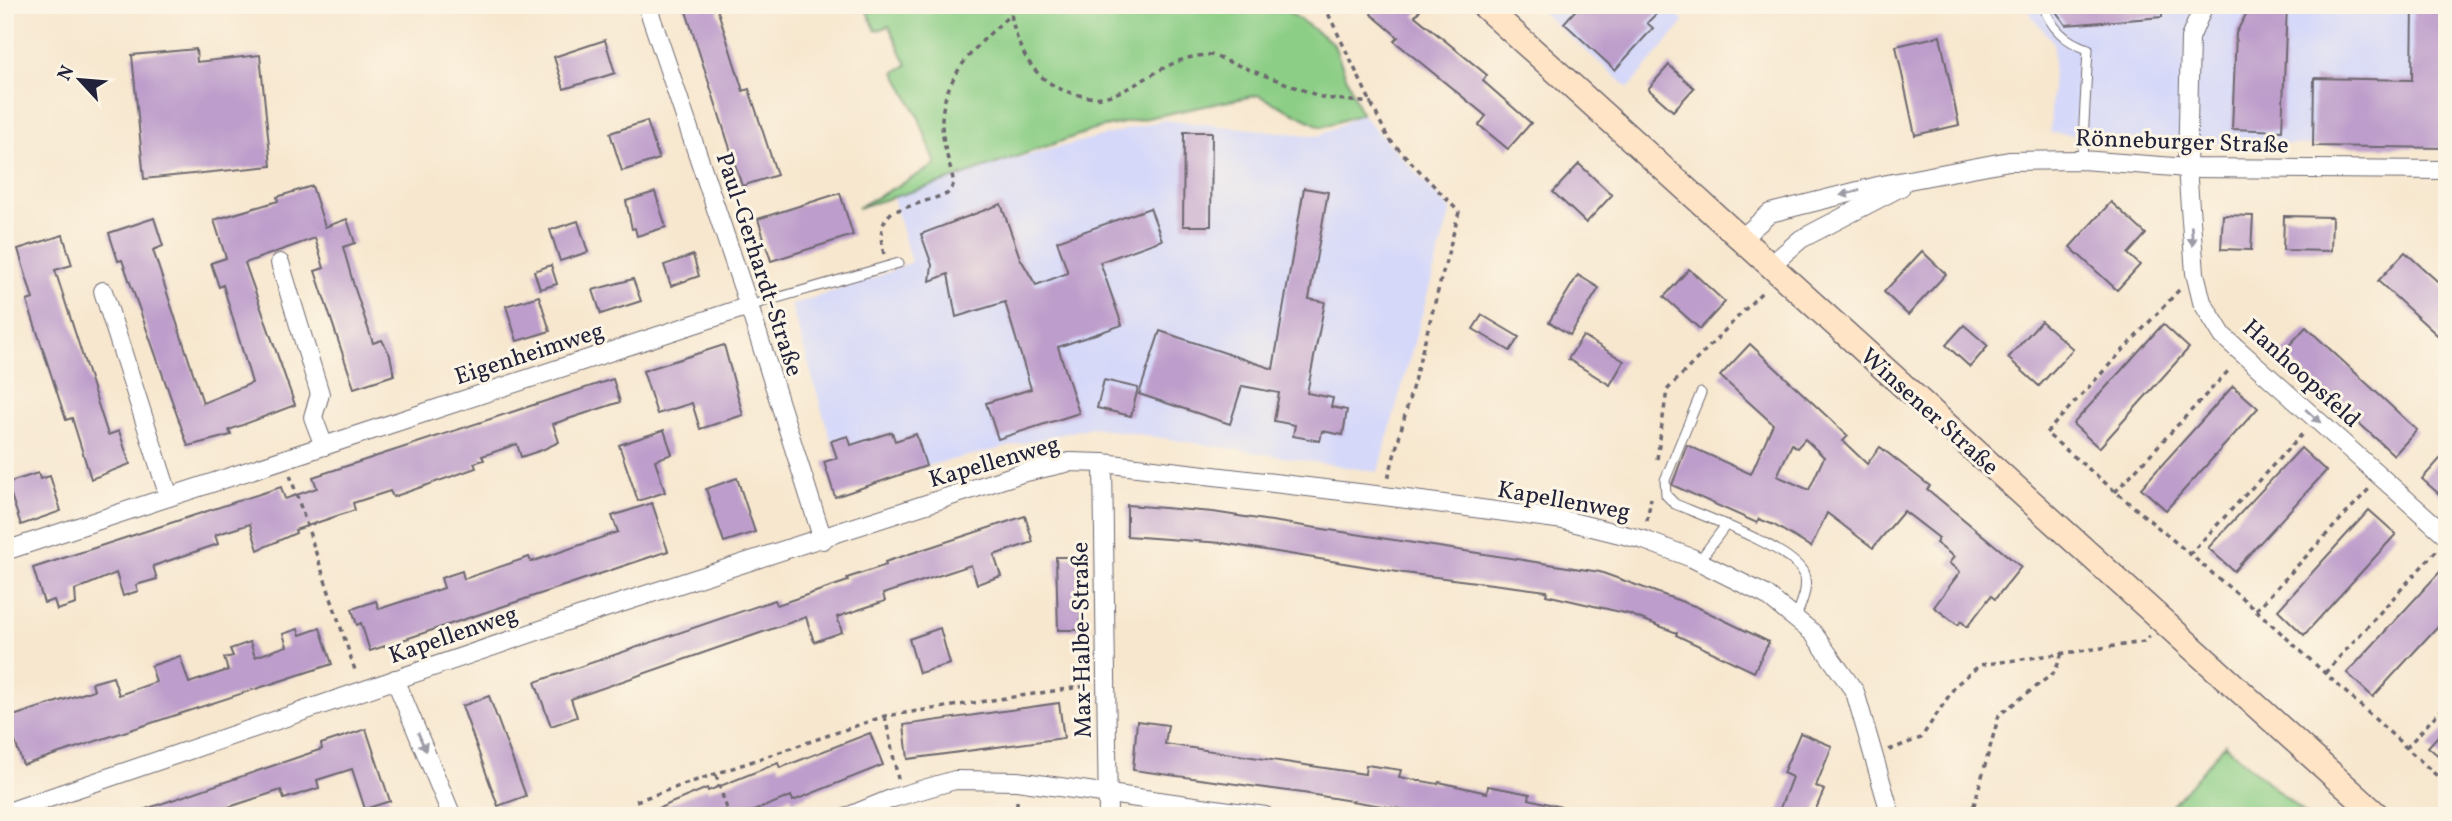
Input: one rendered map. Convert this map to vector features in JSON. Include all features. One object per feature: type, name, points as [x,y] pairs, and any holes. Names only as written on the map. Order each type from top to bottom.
[{"type":"main road","name":"Winsener Straße","points":[[1483,5],[2378,816]]},
{"type":"street","name":"Paul-Gerhardt-Straße","points":[[647,5],[749,306],[823,540]]},
{"type":"street","name":"Hanhoopsfeld","points":[[2204,5],[2190,38],[2187,168],[2195,273],[2202,302],[2223,336],[2381,476],[2442,543]]},
{"type":"street","name":"Rönneburger Straße","points":[[1742,238],[1770,213],[1916,178],[2009,161],[2082,160],[2187,168],[2447,170]]},
{"type":"street","name":"Rönneburger Straße","points":[[1772,265],[1801,239],[1916,178]]},
{"type":"street","points":[[280,263],[320,394],[313,417],[324,446]]},
{"type":"street","points":[[103,291],[169,497]]},
{"type":"street","name":"Eigenheimweg","points":[[5,551],[749,306]]},
{"type":"street","name":"Kapellenweg","points":[[5,813],[396,679],[1023,473],[1070,462],[1384,496],[1564,520],[1644,540],[1699,561],[1766,595],[1813,633],[1855,692],[1891,816]]},
{"type":"street","name":"Max-Halbe-Straße","points":[[1103,464],[1108,816]]},
{"type":"street","points":[[396,679],[452,816]]},
{"type":"street","points":[[849,816],[893,798],[955,780],[1017,781],[1265,816]]},
{"type":"lane","points":[[2043,5],[2061,36],[2072,44],[2088,49],[2082,160]]},
{"type":"lane","points":[[749,306],[887,264],[899,263]]},
{"type":"lane","points":[[1701,393],[1676,448],[1664,488],[1670,501],[1726,525],[1798,565],[1805,576],[1805,586],[1796,617]]},
{"type":"lane","points":[[1699,561],[1726,525]]},
{"type":"path","points":[[1010,5],[1014,28],[1032,68],[1058,89],[1074,94],[1106,96],[1171,64],[1195,55],[1211,55],[1324,99],[1372,103]]},
{"type":"path","points":[[1324,5],[1388,138],[1459,212],[1384,496]]},
{"type":"path","points":[[887,264],[881,236],[886,218],[892,212],[947,194],[952,189],[954,184],[943,135],[946,94],[964,61],[1011,14]]},
{"type":"path","points":[[2195,273],[2046,433],[2256,610],[2447,785]]},
{"type":"path","points":[[2115,492],[2244,354]]},
{"type":"path","points":[[2189,555],[2317,419]]},
{"type":"path","points":[[284,459],[329,585],[362,691]]},
{"type":"path","points":[[2256,610],[2381,476]]},
{"type":"path","points":[[2325,673],[2442,543]]},
{"type":"path","points":[[1872,752],[1908,745],[1921,738],[1956,685],[1980,665],[2144,642],[2163,621]]},
{"type":"path","points":[[1971,816],[1999,715],[2055,672],[2063,653]]},
{"type":"path","points":[[636,801],[885,716],[1107,683]]},
{"type":"path","points":[[2406,748],[2447,703]]},
{"type":"path","points":[[885,716],[898,779],[893,798]]},
{"type":"path","points":[[716,775],[729,816]]},
{"type":"shaded area","points":[[1533,5],[1670,5],[1684,22],[1629,88]]},
{"type":"shaded area","points":[[2029,5],[2447,5],[2447,148],[2173,142],[2050,133],[2054,43],[2030,14]]},
{"type":"shaded area","points":[[1361,114],[1451,210],[1378,472],[1092,427],[926,466],[915,435],[895,441],[892,432],[851,445],[848,436],[831,441],[791,305],[875,278],[911,262],[893,198],[1018,158],[1163,120],[1319,136]]},
{"type":"green space","points":[[864,5],[1279,5],[1333,43],[1361,114],[1322,127],[1258,95],[1099,128],[947,181],[857,208],[936,165],[919,118],[895,72],[907,65],[889,26],[876,31]]},
{"type":"green space","points":[[2225,745],[2307,816],[2163,816]]},
{"type":"building","points":[[684,5],[716,5],[743,91],[749,89],[777,175],[742,186]]},
{"type":"building","points":[[1378,5],[1424,5],[1415,16],[1487,75],[1483,81],[1531,123],[1508,149],[1479,125],[1486,116],[1394,41],[1398,37],[1371,14]]},
{"type":"building","points":[[1580,5],[1646,5],[1656,14],[1647,23],[1653,28],[1615,70],[1564,23]]},
{"type":"building","points":[[2051,5],[2162,5],[2162,17],[2066,25]]},
{"type":"building","points":[[2251,5],[2287,5],[2282,131],[2232,129],[2236,33]]},
{"type":"building","points":[[2413,5],[2447,5],[2445,148],[2313,146],[2314,78],[2412,80]]},
{"type":"building","points":[[1940,36],[1959,125],[1915,135],[1896,46]]},
{"type":"building","points":[[605,40],[615,73],[564,89],[554,57]]},
{"type":"building","points":[[196,49],[197,62],[260,55],[271,166],[144,179],[132,55]]},
{"type":"building","points":[[1669,65],[1694,88],[1673,111],[1648,89]]},
{"type":"building","points":[[647,121],[659,159],[622,171],[610,133]]},
{"type":"building","points":[[1184,132],[1212,132],[1211,226],[1183,226]]},
{"type":"building","points":[[1579,164],[1612,195],[1586,223],[1553,192]]},
{"type":"building","points":[[312,186],[325,227],[347,219],[355,243],[343,247],[354,286],[373,343],[382,340],[390,355],[394,375],[354,388],[315,271],[324,268],[315,238],[245,263],[295,405],[229,430],[231,435],[188,446],[122,260],[118,261],[109,233],[154,218],[163,246],[153,250],[203,403],[252,383],[223,285],[219,287],[211,263],[226,258],[214,220],[278,201],[277,197]]},
{"type":"building","points":[[1304,188],[1328,192],[1309,299],[1325,302],[1307,393],[1333,398],[1331,407],[1347,410],[1343,435],[1322,431],[1320,441],[1293,436],[1295,425],[1274,421],[1279,393],[1242,386],[1230,424],[1139,394],[1160,331],[1273,369]]},
{"type":"building","points":[[655,192],[666,227],[637,236],[635,228],[632,229],[626,201]]},
{"type":"building","points":[[840,193],[853,235],[771,261],[758,219]]},
{"type":"building","points":[[2111,202],[2146,234],[2128,254],[2140,265],[2117,290],[2070,247]]},
{"type":"building","points":[[1001,204],[1020,258],[1036,285],[1068,273],[1057,241],[1150,208],[1162,240],[1100,262],[1122,325],[1058,347],[1079,413],[998,439],[986,403],[1031,389],[1005,302],[956,317],[948,274],[930,281],[932,265],[921,234]]},
{"type":"building","points":[[2223,215],[2253,216],[2251,250],[2221,249]]},
{"type":"building","points":[[2284,216],[2332,217],[2331,251],[2283,250]]},
{"type":"building","points":[[578,221],[588,252],[560,261],[550,230]]},
{"type":"building","points":[[63,235],[72,265],[55,270],[108,435],[119,431],[130,464],[91,479],[72,418],[66,420],[27,301],[33,299],[18,249]]},
{"type":"building","points":[[1922,251],[1946,274],[1908,315],[1884,292]]},
{"type":"building","points":[[2405,252],[2447,290],[2447,344],[2378,281]]},
{"type":"building","points":[[693,255],[699,276],[671,286],[664,265]]},
{"type":"building","points":[[551,265],[557,284],[540,289],[534,271]]},
{"type":"building","points":[[1689,269],[1725,302],[1700,329],[1664,297]]},
{"type":"building","points":[[1578,275],[1599,288],[1570,335],[1549,322]]},
{"type":"building","points":[[633,279],[641,301],[601,314],[593,290]]},
{"type":"building","points":[[539,296],[550,331],[517,341],[506,306]]},
{"type":"building","points":[[1482,315],[1519,337],[1510,351],[1473,329]]},
{"type":"building","points":[[2041,321],[2073,349],[2039,386],[2008,358]]},
{"type":"building","points":[[2163,324],[2189,348],[2099,448],[2073,424]]},
{"type":"building","points":[[1964,325],[1988,346],[1970,367],[1946,345]]},
{"type":"building","points":[[2306,327],[2417,430],[2394,455],[2282,353]]},
{"type":"building","points":[[1583,336],[1624,361],[1610,385],[1568,359]]},
{"type":"building","points":[[1750,344],[1848,436],[1843,441],[1867,464],[1880,447],[1930,486],[1927,489],[2021,567],[1995,599],[1991,596],[1967,627],[1961,621],[1958,625],[1934,607],[1960,572],[1949,563],[1954,557],[1936,543],[1939,538],[1904,511],[1873,548],[1827,513],[1811,547],[1774,525],[1759,519],[1757,523],[1672,485],[1687,445],[1751,474],[1773,424],[1720,376]],"holes":[[[1805,439],[1824,457],[1809,490],[1777,476],[1792,444],[1797,448]]]},
{"type":"building","points":[[724,345],[743,415],[700,429],[692,403],[657,414],[643,371]]},
{"type":"building","points":[[613,379],[620,402],[553,424],[559,442],[542,450],[521,457],[517,444],[482,456],[484,460],[474,463],[476,468],[393,497],[390,491],[353,503],[355,510],[295,530],[296,533],[258,550],[250,524],[215,535],[218,544],[153,566],[157,579],[136,585],[138,591],[123,596],[116,573],[75,590],[76,604],[57,610],[54,600],[44,603],[33,568],[281,487],[285,499],[317,488],[313,477]]},
{"type":"building","points":[[1104,380],[1138,388],[1131,416],[1097,408]]},
{"type":"building","points":[[2233,386],[2258,408],[2166,510],[2141,488]]},
{"type":"building","points":[[664,430],[672,454],[655,460],[665,492],[638,501],[619,445]]},
{"type":"building","points":[[892,432],[895,441],[916,434],[926,466],[835,497],[824,462],[837,458],[831,441],[848,436],[851,445]]},
{"type":"building","points":[[2301,448],[2326,471],[2234,571],[2208,548]]},
{"type":"building","points":[[2447,451],[2447,501],[2422,479]]},
{"type":"building","points":[[38,473],[40,479],[50,476],[61,511],[21,525],[7,483]]},
{"type":"building","points":[[737,478],[755,532],[724,542],[706,489]]},
{"type":"building","points":[[652,503],[668,551],[370,651],[361,623],[357,625],[352,609],[376,601],[379,609],[444,588],[441,578],[462,571],[464,579],[529,557],[531,562],[618,532],[612,516]]},
{"type":"building","points":[[1127,505],[1213,512],[1600,572],[1697,607],[1769,642],[1754,672],[1676,635],[1677,633],[1629,614],[1546,595],[1547,591],[1404,573],[1222,543],[1127,536]]},
{"type":"building","points":[[2369,510],[2396,534],[2304,635],[2278,610]]},
{"type":"building","points":[[1025,516],[1033,542],[994,555],[1001,576],[977,584],[971,565],[883,594],[885,601],[837,617],[842,632],[814,642],[806,617],[571,699],[577,717],[551,726],[535,682],[775,600],[777,605],[848,581],[847,578],[886,565],[885,562]]},
{"type":"building","points":[[1056,557],[1079,557],[1081,630],[1058,630]]},
{"type":"building","points":[[2447,564],[2447,616],[2373,697],[2347,673]]},
{"type":"building","points":[[320,628],[332,664],[23,765],[7,718],[94,690],[92,683],[113,677],[119,695],[156,682],[151,666],[180,656],[189,683],[228,670],[224,658],[233,656],[230,649],[250,642],[255,657],[287,646],[283,634],[298,629],[300,635]]},
{"type":"building","points":[[940,628],[950,664],[919,673],[909,639]]},
{"type":"building","points":[[489,696],[526,796],[498,806],[462,706]]},
{"type":"building","points":[[1059,703],[1064,738],[908,759],[904,725]]},
{"type":"building","points":[[1137,721],[1168,725],[1165,744],[1365,774],[1366,765],[1401,770],[1399,777],[1438,784],[1439,782],[1487,793],[1488,786],[1530,794],[1529,799],[1573,810],[1572,816],[1442,816],[1303,793],[1133,770]]},
{"type":"building","points":[[2447,726],[2447,763],[2428,747]]},
{"type":"building","points":[[366,729],[390,801],[365,809],[352,769],[317,780],[319,788],[284,799],[281,790],[220,810],[221,816],[134,816],[134,813],[322,749],[321,744]]},
{"type":"building","points":[[870,733],[883,765],[793,801],[791,796],[741,816],[640,816],[707,788],[708,791],[778,763],[780,768]]},
{"type":"building","points":[[1800,733],[1832,746],[1816,786],[1824,790],[1813,816],[1777,816],[1792,777],[1783,773]]}]
